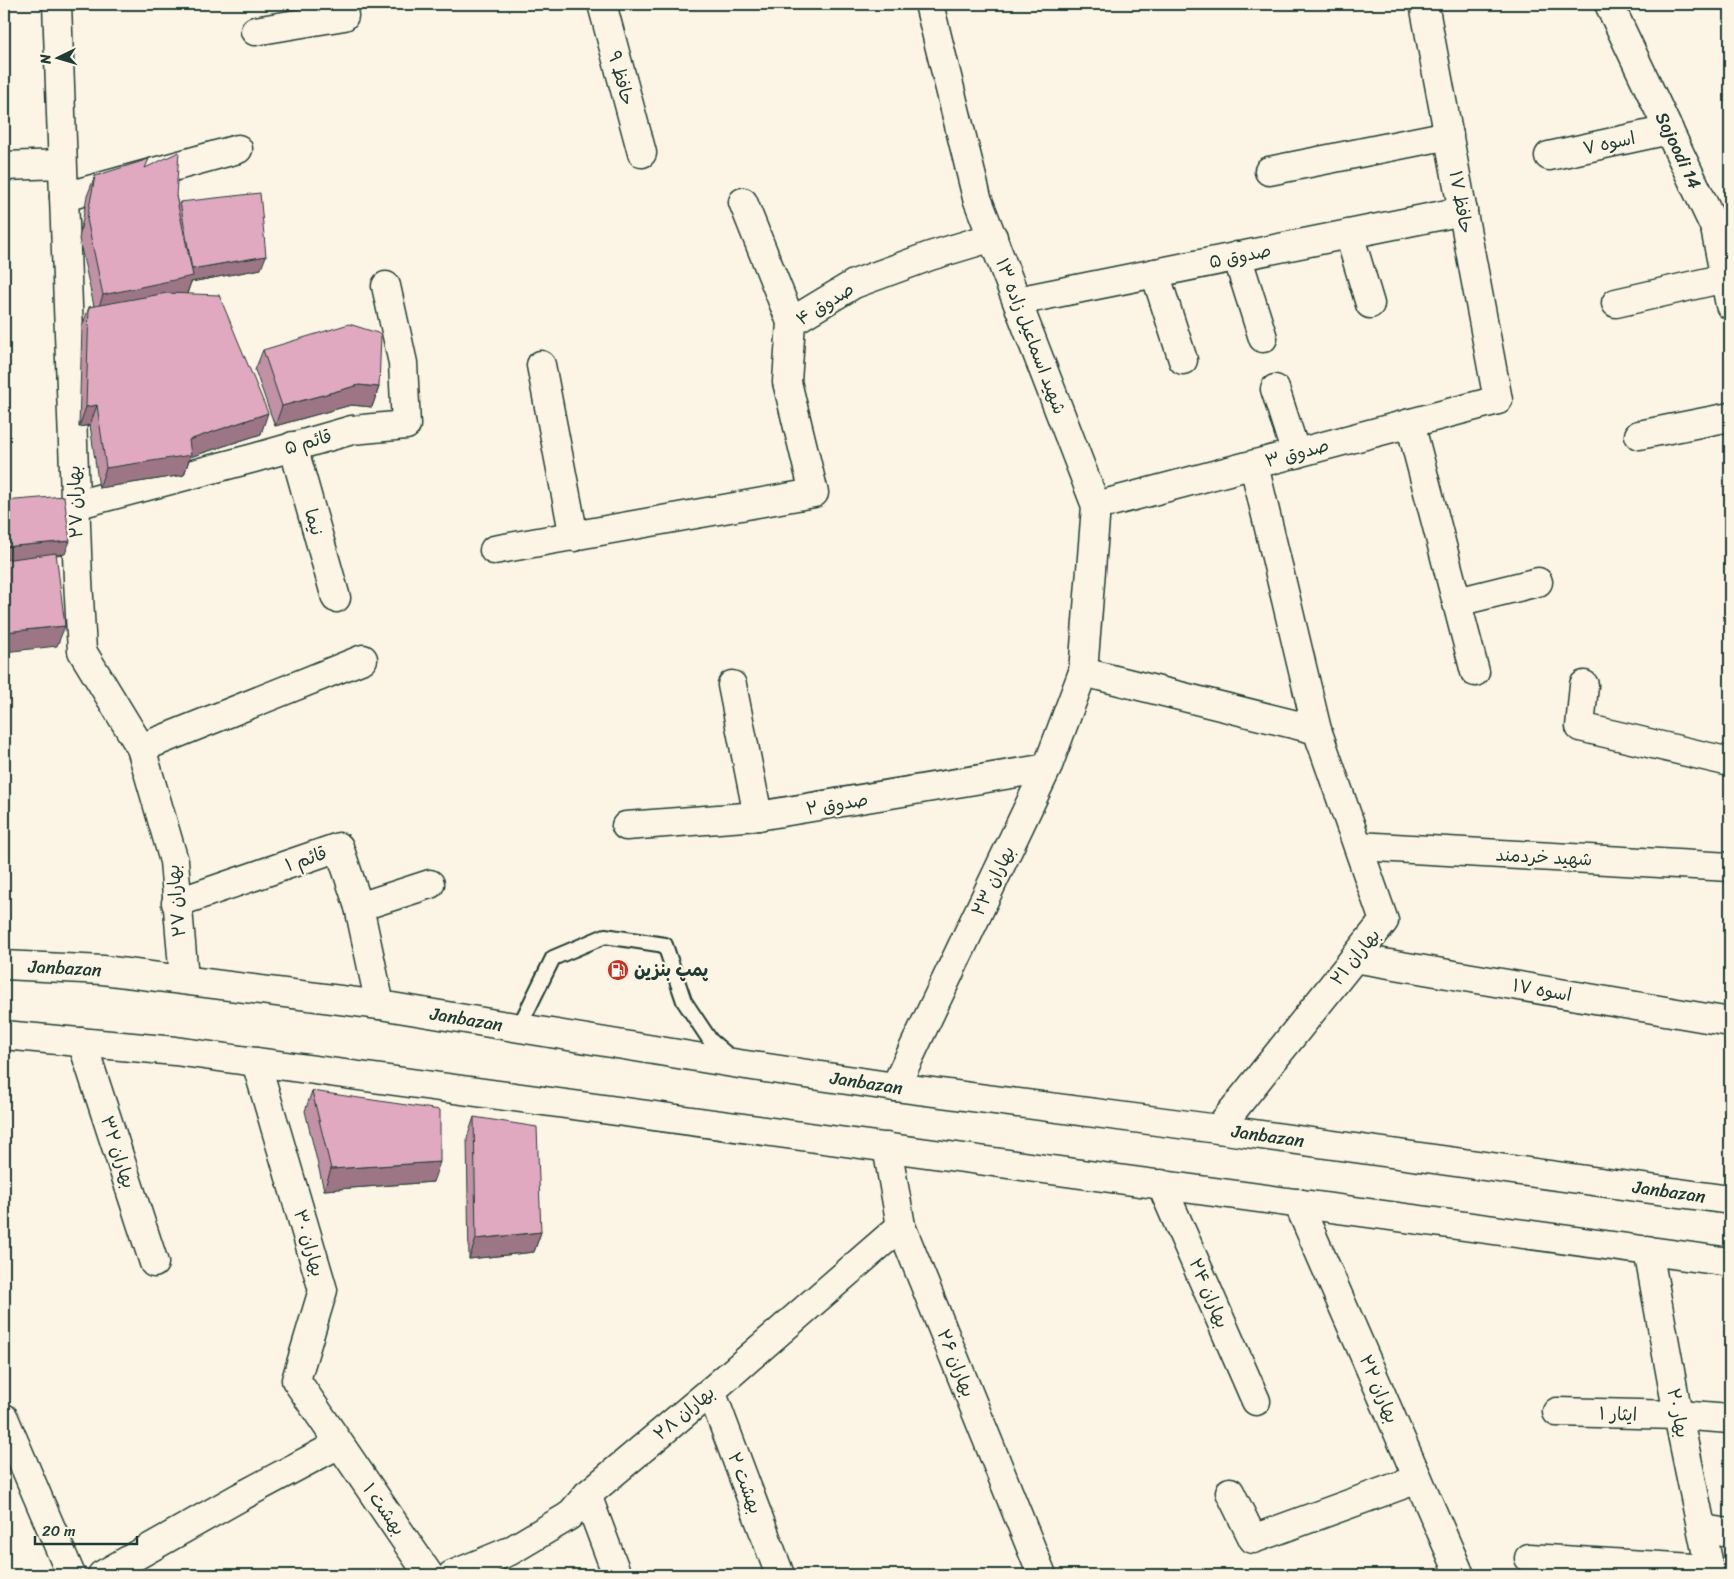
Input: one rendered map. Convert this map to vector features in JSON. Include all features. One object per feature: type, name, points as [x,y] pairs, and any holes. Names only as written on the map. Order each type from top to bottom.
[{"type":"main road","name":"بهاران ۲۷","points":[[57,4],[82,651],[142,748],[174,861],[176,903],[184,979]]},
{"type":"main road","points":[[255,31],[344,16],[342,4]]},
{"type":"main road","name":"حافظ ۹","points":[[602,4],[642,153]]},
{"type":"main road","name":"شهید اسماعیل زاده ۱۳","points":[[929,4],[977,198],[1096,506],[1083,672]]},
{"type":"main road","name":"حافظ ۱۷","points":[[1424,4],[1498,400]]},
{"type":"main road","name":"Sojoodi 14","points":[[1608,4],[1669,130],[1723,226],[1725,278],[1730,305]]},
{"type":"main road","name":"اسوه ۷","points":[[1549,156],[1669,130]]},
{"type":"main road","points":[[1269,171],[1449,135]]},
{"type":"main road","points":[[64,197],[238,149]]},
{"type":"main road","points":[[4,166],[62,164]]},
{"type":"main road","points":[[743,202],[791,322]]},
{"type":"main road","name":"صدوق ۵","points":[[1017,301],[1463,211]]},
{"type":"main road","points":[[1349,234],[1370,304]]},
{"type":"main road","name":"صدوق ۴","points":[[574,537],[814,493],[787,382],[791,322],[854,284],[930,256],[993,237]]},
{"type":"main road","points":[[1237,256],[1263,338]]},
{"type":"main road","points":[[1155,273],[1184,360]]},
{"type":"main road","points":[[1616,303],[1725,278]]},
{"type":"main road","name":"قائم ۵","points":[[75,506],[352,430],[406,425],[403,364],[386,286]]},
{"type":"main road","points":[[494,550],[574,537],[541,365]]},
{"type":"main road","points":[[1274,389],[1296,454]]},
{"type":"main road","name":"صدوق ۳","points":[[1096,506],[1498,400]]},
{"type":"main road","points":[[1640,434],[1730,417]]},
{"type":"main road","points":[[1410,423],[1475,672]]},
{"type":"main road","name":"نیما","points":[[293,446],[336,598]]},
{"type":"main road","name":"بهاران ۲۱","points":[[1218,1128],[1384,921],[1318,730],[1254,465]]},
{"type":"main road","points":[[1456,602],[1538,582]]},
{"type":"main road","points":[[142,748],[363,659]]},
{"type":"main road","points":[[1083,672],[1318,730]]},
{"type":"main road","name":"بهاران ۲۳","points":[[895,1087],[1047,768],[1083,672]]},
{"type":"main road","points":[[1584,684],[1580,727],[1730,762]]},
{"type":"main road","points":[[732,685],[758,816]]},
{"type":"main road","name":"صدوق ۲","points":[[626,826],[758,816],[1047,768]]},
{"type":"main road","name":"شهید خردمند","points":[[1358,846],[1730,867]]},
{"type":"main road","name":"قائم ۱","points":[[176,903],[339,847],[359,907],[380,1005]]},
{"type":"main road","points":[[359,907],[430,884]]},
{"type":"main road","name":"اسوه ۱۷","points":[[1354,958],[1730,1022]]},
{"type":"main road","name":"Janbazan","points":[[4,965],[103,970],[380,1005],[738,1064],[895,1087],[1218,1128],[1730,1200]]},
{"type":"main road","points":[[4,1035],[175,1051],[1730,1262]]},
{"type":"main road","name":"بهاران ۳۲","points":[[82,1042],[154,1263]]},
{"type":"main road","name":"بهاران ۳۰","points":[[256,1062],[322,1290],[296,1380],[339,1444]]},
{"type":"main road","name":"بهاران ۲۶","points":[[887,1147],[901,1226],[1042,1575]]},
{"type":"main road","name":"بهاران ۲۴","points":[[1161,1184],[1256,1401]]},
{"type":"main road","name":"بهاران ۲۲","points":[[1298,1203],[1460,1575]]},
{"type":"main road","name":"بهاران ۲۸","points":[[452,1575],[510,1551],[569,1516],[587,1495],[711,1391],[901,1226]]},
{"type":"main road","name":"بهار ۲۰","points":[[1648,1250],[1678,1415],[1710,1572]]},
{"type":"main road","name":"بهشت ۲","points":[[711,1391],[780,1575]]},
{"type":"main road","name":"ایثار ۱","points":[[1557,1412],[1678,1415],[1730,1419]]},
{"type":"main road","points":[[4,1418],[71,1575]]},
{"type":"main road","points":[[102,1575],[240,1497],[339,1444]]},
{"type":"main road","name":"بهشت ۱","points":[[339,1444],[430,1575]]},
{"type":"main road","points":[[1230,1492],[1253,1539],[1418,1479]]},
{"type":"main road","points":[[587,1495],[617,1575]]},
{"type":"main road","points":[[1702,1530],[1730,1533]]},
{"type":"main road","points":[[1529,1558],[1710,1572]]},
{"type":"lane","points":[[519,1027],[553,958],[605,936],[665,945],[684,1000],[710,1040],[738,1064]]},
{"type":"building","points":[[179,152],[176,196],[193,276],[103,295],[87,219],[95,176],[149,159],[145,168]]},
{"type":"building","points":[[260,193],[266,256],[192,269],[180,202]]},
{"type":"building","points":[[167,293],[219,295],[268,413],[189,440],[191,455],[106,468],[97,405],[86,407],[89,307]]},
{"type":"building","points":[[349,324],[381,334],[379,387],[359,385],[282,406],[263,350]]},
{"type":"building","points":[[64,496],[70,541],[4,547],[4,501]]},
{"type":"building","points":[[56,553],[65,626],[4,632],[4,560]]},
{"type":"building","points":[[312,1091],[440,1110],[440,1162],[331,1169]]},
{"type":"building","points":[[474,1117],[537,1127],[541,1232],[476,1239]]},
{"type":"place","name":"پمپ بنزین","points":[[618,970]]}]
